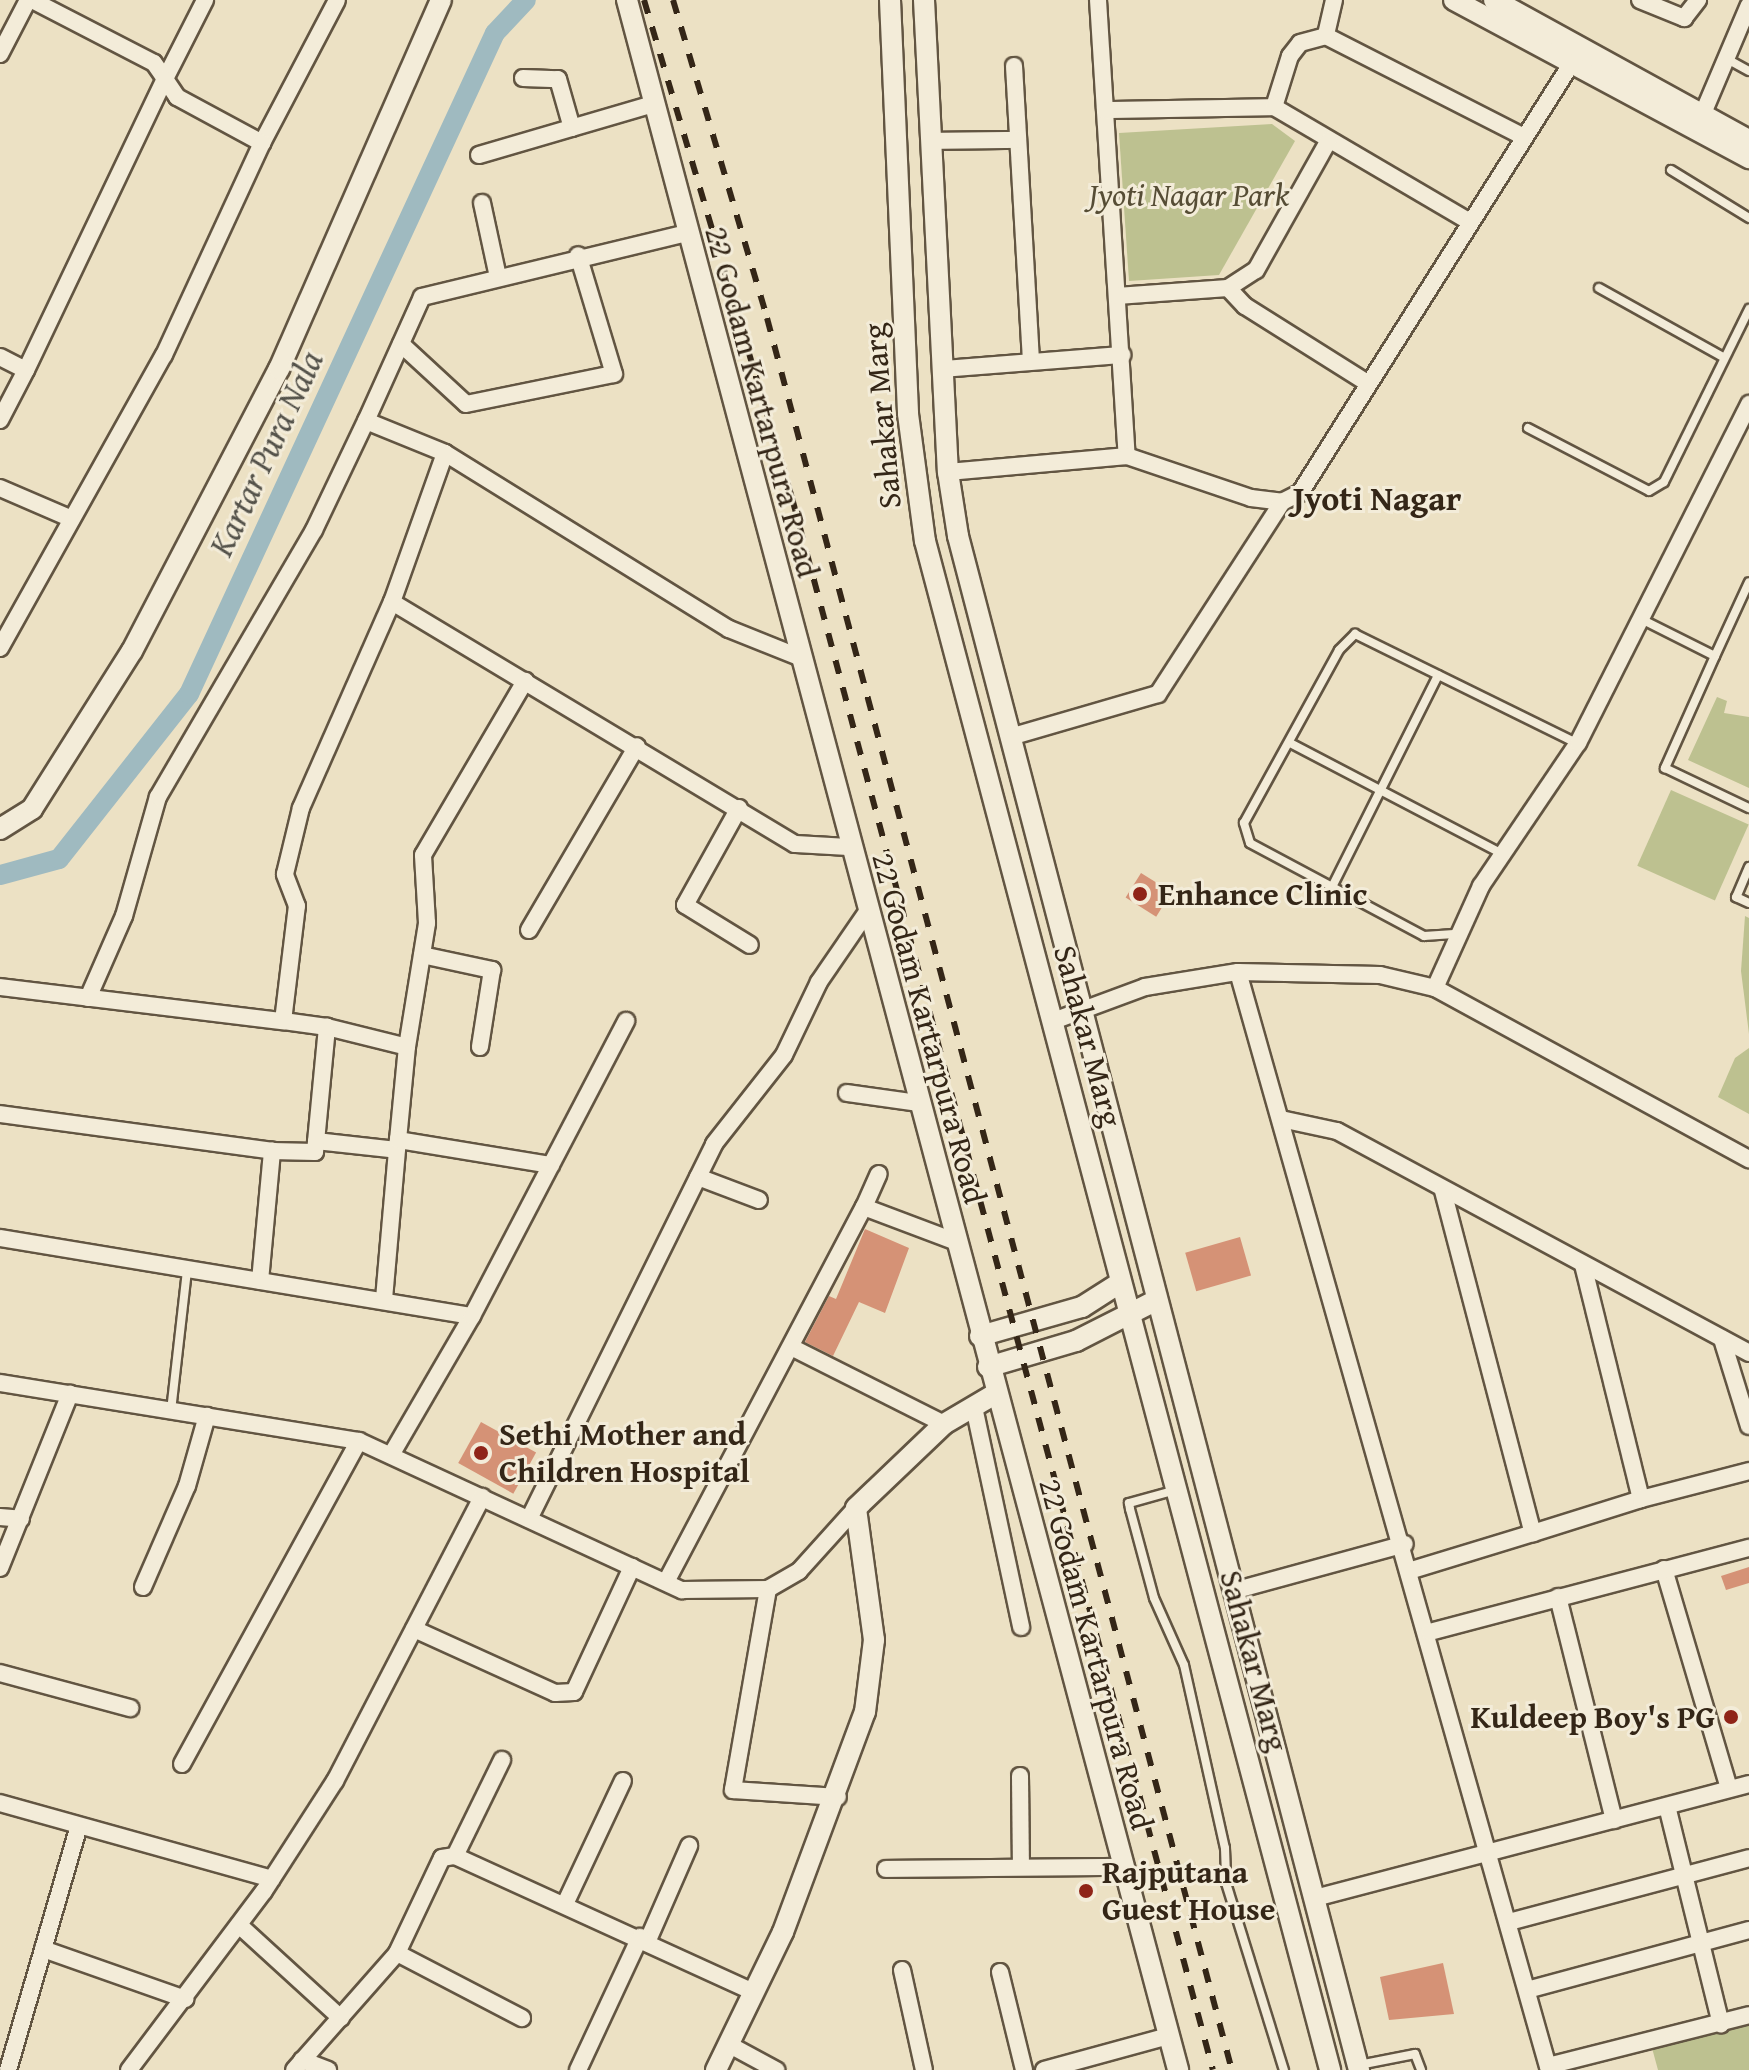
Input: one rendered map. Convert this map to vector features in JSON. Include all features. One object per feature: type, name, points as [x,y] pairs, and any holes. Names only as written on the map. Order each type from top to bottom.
[{"type":"street","points":[[0,54],[30,0],[154,63],[177,97],[262,143]]},
{"type":"street","points":[[0,420],[205,0]]},
{"type":"street","points":[[1,652],[164,355],[262,143],[337,0]]},
{"type":"street","points":[[0,829],[32,809],[132,651],[279,369],[441,0]]},
{"type":"street","name":"22 Godam Kartarpura Road","points":[[627,0],[650,105],[1178,2070]]},
{"type":"street","name":"Sahakar Marg","points":[[890,0],[906,383],[925,541],[1056,1020],[1125,1316],[1176,1490],[1330,2070]]},
{"type":"street","name":"Sahakar Marg","points":[[924,0],[948,472],[1010,737],[1155,1301],[1359,2068]]},
{"type":"street","points":[[1098,0],[1127,456]]},
{"type":"street","points":[[1326,36],[1334,0]]},
{"type":"street","points":[[1454,0],[1699,122],[1749,140]]},
{"type":"street","points":[[1494,0],[1521,6],[1749,158]]},
{"type":"street","points":[[1640,0],[1684,18],[1698,0]]},
{"type":"street","points":[[1699,122],[1749,5]]},
{"type":"street","points":[[1274,107],[1290,56],[1300,43],[1326,36],[1524,137]]},
{"type":"street","points":[[1010,737],[1158,694],[1282,502],[1300,493],[1573,61]]},
{"type":"street","points":[[1014,66],[1031,359]]},
{"type":"street","points":[[523,78],[558,79],[572,128]]},
{"type":"street","points":[[479,155],[650,105]]},
{"type":"street","points":[[1105,110],[1274,107],[1470,222]]},
{"type":"street","points":[[931,141],[1018,140]]},
{"type":"street","points":[[1117,296],[1228,288],[1274,248],[1329,140]]},
{"type":"street","points":[[482,203],[498,277]]},
{"type":"street","points":[[88,998],[124,916],[158,797],[314,530],[422,297],[578,255],[686,233]]},
{"type":"street","points":[[401,344],[466,404],[614,374],[578,255]]},
{"type":"street","points":[[1228,288],[1245,306],[1369,384]]},
{"type":"street","points":[[943,369],[1031,359],[1122,355]]},
{"type":"street","points":[[0,357],[26,370]]},
{"type":"street","points":[[1435,988],[1454,934],[1502,854],[1578,743],[1749,404]]},
{"type":"street","points":[[366,421],[445,453],[729,629],[799,657]]},
{"type":"street","points":[[283,1021],[297,906],[285,874],[301,808],[392,602],[445,453]]},
{"type":"street","points":[[948,472],[1127,456],[1282,502]]},
{"type":"street","points":[[0,488],[72,519]]},
{"type":"street","points":[[392,602],[637,746],[795,844],[849,847]]},
{"type":"street","points":[[384,1299],[407,1047],[422,955],[423,855],[525,681]]},
{"type":"street","points":[[529,930],[637,746]]},
{"type":"street","points":[[739,808],[685,905],[750,945]]},
{"type":"street","points":[[529,1519],[732,1113],[784,1055],[819,982],[867,912]]},
{"type":"street","points":[[422,955],[492,970],[480,1047]]},
{"type":"street","points":[[1056,1020],[1083,1013],[1145,987],[1238,972],[1380,975],[1435,988],[1749,1159]]},
{"type":"street","points":[[1238,972],[1430,1632],[1549,2068],[1749,2015]]},
{"type":"street","points":[[0,987],[327,1027],[407,1047]]},
{"type":"street","points":[[391,1455],[472,1316],[626,1021]]},
{"type":"street","points":[[0,1114],[272,1151],[315,1152],[327,1027]]},
{"type":"street","points":[[847,1093],[918,1103]]},
{"type":"street","points":[[1281,1119],[1337,1131],[1443,1191],[1749,1353]]},
{"type":"street","points":[[316,1141],[397,1145],[551,1165]]},
{"type":"street","points":[[260,1281],[272,1151]]},
{"type":"street","points":[[666,1582],[879,1174]]},
{"type":"street","points":[[698,1177],[759,1200]]},
{"type":"street","points":[[1443,1191],[1533,1533]]},
{"type":"street","points":[[864,1207],[954,1241]]},
{"type":"street","points":[[0,1238],[187,1271],[384,1299],[472,1316]]},
{"type":"street","points":[[1583,1265],[1641,1499]]},
{"type":"street","points":[[980,1336],[1082,1307],[1118,1284]]},
{"type":"street","points":[[988,1367],[1076,1341],[1155,1301]]},
{"type":"street","points":[[1722,1339],[1749,1426]]},
{"type":"street","points":[[791,1347],[944,1424]]},
{"type":"street","points":[[0,1383],[359,1441],[666,1582],[709,1592],[768,1589],[799,1571],[856,1508],[944,1424],[995,1394]]},
{"type":"street","points":[[0,1568],[70,1394]]},
{"type":"street","points":[[974,1407],[1021,1627]]},
{"type":"street","points":[[143,1587],[187,1486],[207,1416]]},
{"type":"street","points":[[182,1764],[359,1441]]},
{"type":"street","points":[[1412,1570],[1641,1499],[1749,1471]]},
{"type":"street","points":[[129,2070],[272,1879],[335,1781],[482,1497]]},
{"type":"street","points":[[716,2070],[754,1992],[838,1797],[865,1712],[874,1640],[856,1508]]},
{"type":"street","points":[[0,1517],[21,1519]]},
{"type":"street","points":[[1233,1591],[1405,1544]]},
{"type":"street","points":[[1430,1632],[1749,1548]]},
{"type":"street","points":[[414,1629],[555,1693],[574,1692],[632,1567]]},
{"type":"street","points":[[1664,1569],[1729,1789]]},
{"type":"street","points":[[768,1589],[733,1790],[838,1797]]},
{"type":"street","points":[[1558,1597],[1614,1820]]},
{"type":"street","points":[[0,1673],[130,1708]]},
{"type":"street","points":[[455,1856],[502,1760]]},
{"type":"street","points":[[1020,1776],[1021,1866]]},
{"type":"street","points":[[565,1904],[623,1781]]},
{"type":"street","points":[[1315,1898],[1749,1784]]},
{"type":"street","points":[[0,1803],[272,1879]]},
{"type":"street","points":[[1667,1806],[1721,2024]]},
{"type":"street","points":[[8,2070],[79,1826]]},
{"type":"street","points":[[578,2070],[689,1846]]},
{"type":"street","points":[[298,2065],[397,1953],[442,1858],[455,1856],[644,1938],[754,1992]]},
{"type":"street","points":[[1509,1922],[1749,1858]]},
{"type":"street","points":[[886,1869],[1123,1867]]},
{"type":"street","points":[[239,1925],[341,2018]]},
{"type":"street","points":[[1527,1990],[1749,1930]]},
{"type":"street","points":[[43,1949],[185,1999]]},
{"type":"street","points":[[397,1953],[522,2018]]},
{"type":"street","points":[[902,1970],[924,2070]]},
{"type":"street","points":[[1000,1972],[1024,2070]]},
{"type":"street","points":[[1044,2070],[1168,2036]]},
{"type":"street","points":[[728,2044],[776,2070]]},
{"type":"street","points":[[298,2065],[328,2070]]},
{"type":"lane","points":[[1726,59],[1749,71]]},
{"type":"lane","points":[[1671,170],[1749,218]]},
{"type":"lane","points":[[1599,288],[1723,357]]},
{"type":"lane","points":[[1528,428],[1649,491],[1664,482],[1749,309]]},
{"type":"lane","points":[[1749,582],[1665,768],[1749,808]]},
{"type":"lane","points":[[1639,617],[1715,656]]},
{"type":"lane","points":[[1454,934],[1424,936],[1250,843],[1244,823],[1292,744],[1339,650],[1355,634],[1578,743]]},
{"type":"lane","points":[[1332,887],[1438,675]]},
{"type":"lane","points":[[1292,744],[1502,854]]},
{"type":"lane","points":[[1749,867],[1736,897],[1749,903]]},
{"type":"lane","points":[[171,1411],[187,1271]]},
{"type":"lane","points":[[1176,1490],[1129,1503],[1130,1509],[1154,1598],[1184,1665],[1225,1848],[1226,1883],[1284,2070]]},
{"type":"lane","points":[[1359,2068],[1415,2054],[1421,2070]]},
{"type":"green space","name":"Jyoti Nagar Park","points":[[1272,124],[1295,141],[1219,275],[1129,281],[1119,133]]},
{"type":"green space","points":[[1717,697],[1727,701],[1724,713],[1749,717],[1749,788],[1688,760]]},
{"type":"green space","points":[[1671,790],[1749,825],[1715,900],[1637,866]]},
{"type":"green space","points":[[1745,916],[1749,918],[1749,1034],[1741,971]]},
{"type":"green space","points":[[1749,1048],[1749,1114],[1718,1097],[1735,1058]]},
{"type":"green space","points":[[1749,2022],[1749,2070],[1658,2070],[1652,2048]]},
{"type":"building","points":[[1141,873],[1172,892],[1156,917],[1126,898]]},
{"type":"building","points":[[865,1229],[909,1248],[885,1313],[859,1302],[833,1356],[805,1342],[829,1296],[836,1299]]},
{"type":"building","points":[[1240,1237],[1251,1275],[1196,1291],[1185,1253]]},
{"type":"building","points":[[481,1422],[536,1453],[513,1494],[458,1463]]},
{"type":"building","points":[[1749,1567],[1749,1583],[1726,1590],[1721,1576]]},
{"type":"building","points":[[1443,1963],[1454,2014],[1389,2020],[1380,1977]]},
{"type":"waterway","name":"Kartar Pura Nala","points":[[0,875],[59,859],[189,694],[495,33],[526,0]]},
{"type":"railway","points":[[644,0],[792,498],[1213,2070]]},
{"type":"railway","points":[[673,0],[767,318],[1232,2070]]},
{"type":"place","name":"Enhance Clinic","points":[[1140,894]]},
{"type":"place","name":"Sethi Mother and Children Hospital","points":[[481,1453]]},
{"type":"place","name":"Kuldeep Boy's PG","points":[[1731,1717]]},
{"type":"place","name":"Rajputana Guest House","points":[[1086,1891]]},
{"type":"district","name":"Jyoti Nagar","points":[[1377,498]]}]
